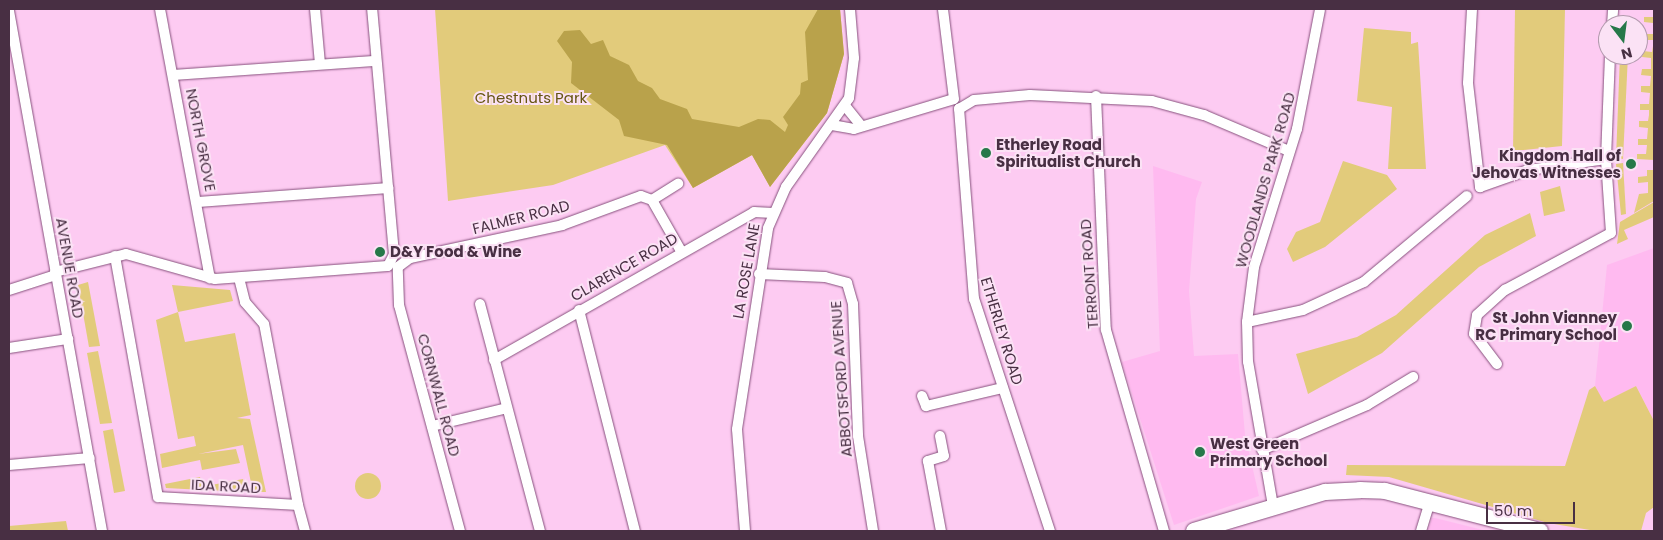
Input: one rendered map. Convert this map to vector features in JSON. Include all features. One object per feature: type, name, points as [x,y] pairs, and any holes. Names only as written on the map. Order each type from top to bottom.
[{"type":"main road","points":[[1194,531],[1325,492],[1360,490],[1430,502],[1540,531]]},
{"type":"street","name":"NORTH GROVE","points":[[160,9],[198,202],[210,278]]},
{"type":"street","points":[[315,9],[320,64]]},
{"type":"street","name":"CORNWALL ROAD","points":[[372,9],[374,61],[388,188],[398,305],[460,531]]},
{"type":"street","name":"LA ROSE LANE","points":[[745,531],[736,429],[759,274],[773,213],[799,166],[846,107],[854,58],[850,9]]},
{"type":"street","name":"ETHERLEY ROAD","points":[[943,9],[958,102],[970,278],[1003,388],[1050,531]]},
{"type":"street","points":[[1472,9],[1468,83],[1480,187],[1528,170],[1606,159]]},
{"type":"street","name":"WOODLANDS PARK ROAD","points":[[1273,506],[1248,362],[1247,322],[1254,267],[1290,152],[1320,10]]},
{"type":"street","name":"AVENUE ROAD","points":[[9,11],[102,531]]},
{"type":"street","points":[[173,75],[374,61]]},
{"type":"street","points":[[1497,364],[1474,334],[1477,315],[1530,275],[1602,242],[1611,234],[1612,225],[1606,159],[1610,65]]},
{"type":"street","points":[[832,125],[846,130],[860,124],[958,102],[1030,95],[1096,96],[1180,108],[1290,152]]},
{"type":"street","name":"TERRONT ROAD","points":[[1096,96],[1106,330],[1164,531]]},
{"type":"street","points":[[846,107],[860,124]]},
{"type":"street","points":[[678,184],[652,200],[681,251]]},
{"type":"street","points":[[198,202],[388,188]]},
{"type":"street","name":"FALMER ROAD","points":[[9,290],[115,256],[138,254],[210,278],[239,278],[385,267],[410,258],[562,224],[641,196],[652,200]]},
{"type":"street","points":[[1247,322],[1303,310],[1364,282],[1467,196]]},
{"type":"street","name":"CLARENCE ROAD","points":[[494,360],[681,251],[754,212],[773,213]]},
{"type":"street","name":"IDA ROAD","points":[[115,256],[158,497],[298,505]]},
{"type":"street","name":"ABBOTSFORD AVENUE","points":[[759,274],[825,277],[847,283],[852,304],[858,436],[873,531]]},
{"type":"street","points":[[239,278],[245,302],[264,324],[298,505],[305,531]]},
{"type":"street","points":[[480,304],[540,531]]},
{"type":"street","points":[[579,310],[635,531]]},
{"type":"street","points":[[9,348],[68,339]]},
{"type":"street","points":[[1262,450],[1367,405],[1413,377]]},
{"type":"street","points":[[922,396],[926,406],[1003,388]]},
{"type":"street","points":[[432,426],[507,408]]},
{"type":"street","points":[[940,436],[944,456],[928,462],[941,531]]},
{"type":"street","points":[[9,465],[90,458]]},
{"type":"street","points":[[1421,531],[1430,502]]},
{"type":"shaded area","points":[[818,9],[840,9],[844,54],[827,113],[770,187],[752,155],[693,188],[667,145],[624,136],[619,120],[571,83],[572,62],[557,41],[564,31],[580,30],[591,44],[603,40],[610,56],[629,65],[638,81],[652,88],[660,99],[687,109],[692,119],[739,127],[758,119],[770,120],[785,132],[788,125],[783,117],[800,94],[801,83],[808,80],[805,32]]},
{"type":"shaded area","points":[[1153,166],[1202,182],[1196,199],[1189,291],[1194,356],[1238,354],[1245,435],[1259,496],[1174,525],[1122,362],[1160,351]]},
{"type":"shaded area","name":"St John Vianney RC Primary School","points":[[1654,248],[1654,421],[1636,386],[1604,403],[1595,386],[1607,265]]},
{"type":"shaded area","points":[[1432,518],[1435,518],[1487,531],[1428,531]]},
{"type":"green space","name":"Chestnuts Park","points":[[435,9],[840,9],[844,54],[827,113],[770,187],[752,155],[693,188],[665,145],[553,185],[448,201]]},
{"type":"green space","points":[[1515,9],[1565,9],[1562,146],[1513,151]]},
{"type":"green space","points":[[1648,17],[1654,17],[1654,160],[1637,159],[1637,154],[1646,154],[1647,145],[1638,145],[1638,139],[1647,139],[1648,128],[1639,127],[1639,121],[1648,121],[1649,115],[1649,110],[1640,110],[1640,104],[1649,104],[1650,93],[1641,92],[1641,86],[1650,86],[1651,76],[1641,75],[1642,69],[1651,69],[1651,58],[1648,58],[1648,52],[1652,52],[1653,40],[1648,40],[1648,34],[1653,34],[1653,23],[1648,22]]},
{"type":"green space","points":[[1364,28],[1411,32],[1411,44],[1418,42],[1426,169],[1388,169],[1392,107],[1357,101]]},
{"type":"green space","points":[[1620,65],[1628,65],[1623,159],[1616,158]]},
{"type":"green space","points":[[1343,161],[1387,175],[1397,189],[1325,247],[1293,262],[1287,249],[1296,232],[1320,222]]},
{"type":"green space","points":[[1623,163],[1626,214],[1621,215],[1616,164]]},
{"type":"green space","points":[[1647,170],[1654,170],[1654,201],[1634,213],[1639,194],[1648,193],[1648,182],[1638,183],[1638,177],[1647,176]]},
{"type":"green space","points":[[1560,186],[1565,211],[1544,216],[1540,192]]},
{"type":"green space","points":[[1654,202],[1654,217],[1624,230],[1628,239],[1617,244],[1620,222]]},
{"type":"green space","points":[[1530,213],[1536,236],[1479,267],[1382,353],[1308,394],[1296,354],[1357,337],[1396,315],[1485,235]]},
{"type":"green space","points":[[88,282],[100,346],[89,347],[78,285]]},
{"type":"green space","points":[[172,285],[230,290],[233,301],[178,312]]},
{"type":"green space","points":[[178,312],[185,342],[235,333],[251,415],[237,418],[250,419],[266,492],[253,492],[243,445],[198,454],[236,449],[240,463],[202,470],[200,460],[162,468],[160,454],[196,446],[194,436],[178,439],[156,320]]},
{"type":"green space","points":[[98,351],[112,423],[100,424],[87,353]]},
{"type":"green space","points":[[1595,386],[1604,402],[1636,386],[1654,421],[1654,507],[1646,513],[1641,531],[1596,531],[1548,523],[1389,477],[1346,475],[1347,465],[1565,466],[1589,390]]},
{"type":"green space","points":[[113,429],[125,491],[114,493],[103,431]]},
{"type":"green space","points":[[368,473],[377,477],[381,486],[377,495],[368,499],[359,495],[355,486],[359,477]]},
{"type":"green space","points":[[200,477],[203,490],[166,488],[165,484]]},
{"type":"green space","points":[[243,479],[246,492],[206,490],[206,486]]},
{"type":"green space","points":[[66,521],[68,531],[9,531],[9,526]]},
{"type":"place","name":"Etherley Road Spiritualist Church","points":[[986,153]]},
{"type":"place","name":"Kingdom Hall of Jehovas Witnesses","points":[[1631,164]]},
{"type":"place","name":"D&Y Food & Wine","points":[[380,252]]},
{"type":"place","name":"St John Vianney RC Primary School","points":[[1627,326]]},
{"type":"place","name":"West Green Primary School","points":[[1200,452]]}]
